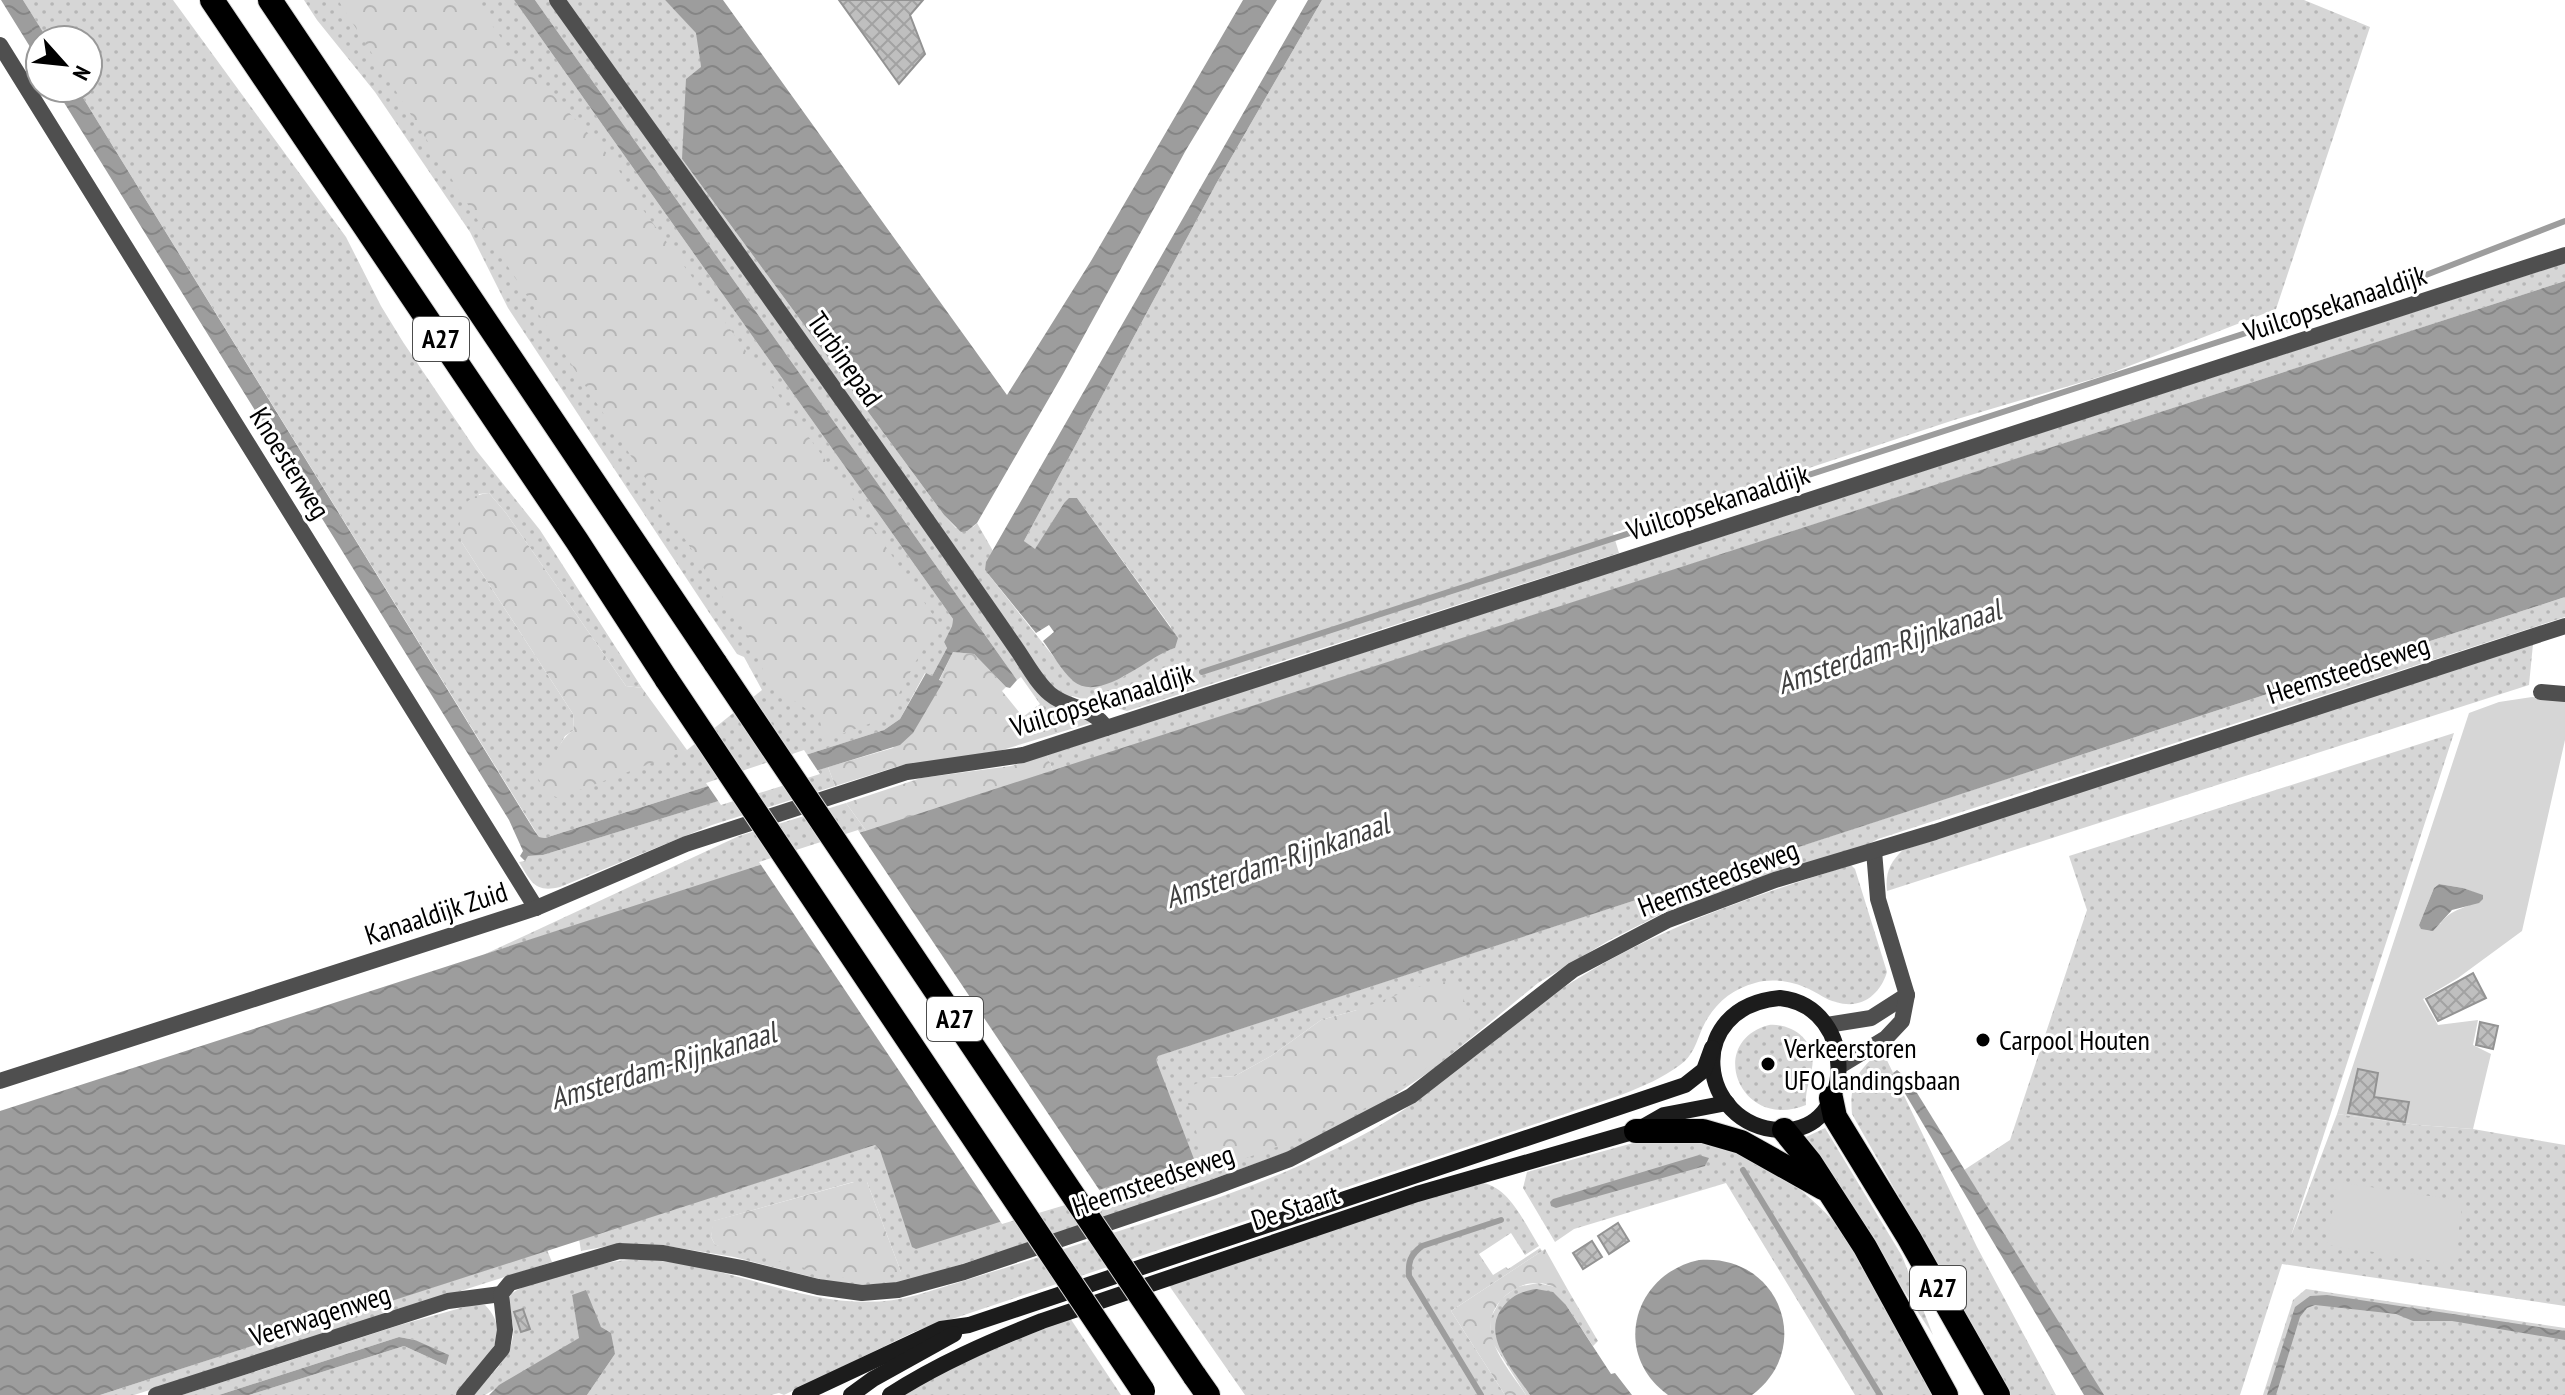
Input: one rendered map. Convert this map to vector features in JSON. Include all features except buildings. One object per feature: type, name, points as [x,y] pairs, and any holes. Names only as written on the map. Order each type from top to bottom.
[{"type":"highway","name":"A27","points":[[212,0],[577,541],[1144,1393]]},
{"type":"highway","name":"A27","points":[[270,0],[1201,1385]]},
{"type":"highway","name":"A27","points":[[1831,1098],[1835,1117],[1909,1238],[1998,1395]]},
{"type":"highway","name":"A27","points":[[1784,1130],[1810,1162],[1865,1247],[1946,1395]]},
{"type":"highway","points":[[1636,1131],[1703,1131],[1741,1142],[1829,1191]]},
{"type":"main road","points":[[1761,1000],[1792,1000],[1811,1009],[1827,1025],[1834,1039],[1840,1066],[1831,1098],[1815,1120],[1784,1130],[1751,1124],[1727,1103],[1716,1080],[1712,1048],[1722,1025],[1731,1015],[1761,1000]]},
{"type":"main road","name":"De Staart","points":[[800,1395],[941,1329],[969,1325],[1685,1085],[1704,1070],[1712,1048]]},
{"type":"main road","name":"De Staart","points":[[890,1395],[921,1375],[981,1345],[1042,1321],[1417,1194],[1636,1131],[1664,1115],[1727,1103]]},
{"type":"main road","name":"De Staart","points":[[851,1395],[873,1379],[969,1325]]},
{"type":"street","name":"Turbinepad","points":[[557,0],[942,541],[1040,684],[1064,704],[1086,710],[1101,719],[1106,728]]},
{"type":"street","name":"Knoesterweg","points":[[0,45],[536,908]]},
{"type":"street","name":"Vuilcopsekanaaldijk","points":[[883,780],[935,767],[1023,755],[2565,255]]},
{"type":"street","name":"Heemsteedseweg","points":[[501,1294],[510,1283],[619,1251],[663,1253],[818,1287],[862,1293],[898,1290],[964,1272],[1290,1159],[1411,1096],[1573,970],[1668,920],[1775,880],[1874,851],[2565,626]]},
{"type":"street","points":[[2541,692],[2565,694]]},
{"type":"street","name":"Kanaaldijk Zuid","points":[[0,1081],[536,908],[686,844],[883,780]]},
{"type":"street","points":[[1840,1066],[1886,1038],[1902,1021],[1907,995],[1878,899],[1874,851]]},
{"type":"street","points":[[1827,1025],[1871,1018],[1907,995]]},
{"type":"street","points":[[464,1395],[502,1349],[505,1330],[501,1294]]},
{"type":"street","name":"Veerwagenweg","points":[[156,1395],[448,1301],[501,1294]]},
{"type":"green space","points":[[23,0],[173,0],[346,237],[403,342],[476,450],[540,530],[642,688],[626,686],[506,513],[489,493],[479,494],[461,541],[573,714],[574,730],[565,736],[553,758],[687,750],[762,690],[744,657],[737,654],[508,308],[470,232],[375,92],[304,0],[514,0],[953,619],[944,642],[947,648],[932,676],[925,673],[900,719],[884,730],[545,838],[539,837],[87,104],[104,104],[104,24],[38,24]]},
{"type":"green space","points":[[338,0],[474,0],[507,46],[612,159],[644,211],[832,469],[940,625],[916,661],[890,711],[877,721],[825,740],[819,718],[767,682],[755,647]]},
{"type":"green space","points":[[535,0],[665,0],[697,33],[701,67],[682,159],[944,515],[956,528],[973,527],[977,523],[993,551],[985,570],[1072,680],[1123,677],[1158,653],[1175,648],[1171,627],[1077,498],[1064,503],[1035,550],[1024,541],[1216,184],[1322,0],[2304,0],[2370,27],[2276,309],[2106,375],[1954,420],[1613,533],[1619,553],[1127,711],[1072,696],[1065,709],[1044,716],[1038,706],[1040,704],[1021,677],[1017,680]]},
{"type":"green space","points":[[2565,263],[2565,281],[1053,771],[1047,755]]},
{"type":"green space","points":[[489,493],[626,686],[642,688],[687,750],[558,798],[546,792],[538,778],[542,765],[574,730],[573,714],[461,541],[460,523],[466,503]]},
{"type":"green space","points":[[2565,597],[2565,617],[1878,839],[1859,849],[1749,881],[1663,913],[1608,941],[1538,983],[1432,1070],[1387,1100],[1301,1147],[1120,1213],[900,1284],[843,1285],[734,1257],[667,1246],[619,1244],[581,1251],[579,1239],[875,1145],[879,1149],[1156,1060],[1157,1056]],"holes":[[[1357,1010],[1206,1165],[1209,1078],[1235,1076],[1271,1056],[1321,1020]],[[853,1182],[867,1182],[901,1272],[715,1245],[711,1237],[714,1221]]]},
{"type":"green space","points":[[2533,644],[2529,685],[1887,891],[1889,868],[1903,850]]},
{"type":"green space","points":[[953,652],[974,654],[1006,687],[1002,691],[1023,717],[1037,706],[1044,715],[1065,709],[1094,722],[999,751],[899,766],[835,786],[828,767],[893,748],[939,681]]},
{"type":"green space","points":[[2532,697],[2565,700],[2565,740],[2522,931],[2458,978],[2423,999],[2438,1025],[2478,1020],[2473,1045],[2491,1054],[2473,1129],[2337,1114],[2469,713],[2499,702]],"holes":[[[2439,884],[2463,888],[2483,896],[2440,924],[2419,925],[2434,888]]]},
{"type":"green space","points":[[2454,733],[2291,1236],[2337,1114],[2473,1129],[2565,1145],[2565,1306],[2282,1264],[2240,1395],[2101,1395],[1964,1170],[2010,1140],[2087,910],[2069,856]]},
{"type":"green space","points":[[1047,755],[1053,771],[867,832],[846,803],[921,778],[1011,766]]},
{"type":"green space","points":[[828,767],[835,786],[712,825],[560,887],[539,887],[519,862],[525,861],[527,856],[543,855]]},
{"type":"green space","points":[[846,803],[867,832],[483,955],[739,836]]},
{"type":"green space","points":[[1851,865],[1855,869],[1887,972],[1880,988],[1868,999],[1845,1004],[1789,982],[1762,981],[1746,986],[1730,994],[1717,1006],[1688,1058],[1667,1074],[1623,1094],[916,1331],[784,1395],[587,1395],[615,1354],[601,1327],[572,1295],[580,1338],[485,1395],[473,1395],[501,1363],[511,1345],[511,1294],[532,1283],[586,1268],[629,1260],[665,1262],[809,1295],[845,1301],[881,1301],[917,1295],[967,1280],[1246,1187],[1308,1162],[1370,1131],[1440,1083],[1528,1012],[1622,954],[1734,904]]},
{"type":"green space","points":[[1437,980],[1460,987],[1471,1023],[1427,1067],[1378,1101],[1326,1127],[1215,1169],[1206,1165],[1187,1100],[1191,1086],[1209,1078],[1235,1076],[1271,1056],[1321,1020]]},
{"type":"green space","points":[[1769,1025],[1794,1031],[1811,1050],[1813,1058],[1806,1105],[1783,1110],[1763,1106],[1748,1096],[1739,1082],[1735,1065],[1738,1048],[1750,1034]]},
{"type":"green space","points":[[1882,1050],[1977,1247],[2056,1395],[2011,1395],[1852,1114],[1852,1093],[1857,1078]]},
{"type":"green space","points":[[1825,1128],[1902,1256],[1933,1335],[1804,1138]]},
{"type":"green space","points":[[1706,1141],[1743,1152],[1768,1166],[1807,1195],[1839,1227],[1936,1395],[1855,1395],[1726,1183],[1574,1229],[1555,1242],[1523,1188],[1527,1172],[1637,1142]]},
{"type":"green space","points":[[854,1182],[867,1182],[901,1272],[876,1279],[844,1278],[715,1245],[711,1237],[713,1221]]},
{"type":"green space","points":[[2337,1182],[2463,1201],[2454,1264],[2327,1245]]},
{"type":"green space","points":[[1483,1183],[1493,1186],[1509,1199],[1539,1246],[1525,1255],[1511,1233],[1479,1254],[1493,1275],[1540,1248],[1542,1251],[1451,1311],[1505,1395],[1245,1395],[1168,1284],[1413,1202]]},
{"type":"green space","points":[[1545,1249],[1568,1290],[1542,1283],[1528,1284],[1504,1297],[1495,1309],[1491,1334],[1502,1360],[1526,1395],[1505,1395],[1451,1311]]},
{"type":"green space","points":[[547,1250],[552,1262],[134,1395],[100,1395]]},
{"type":"green space","points":[[1538,1283],[1568,1290],[1598,1341],[1593,1346],[1566,1305],[1501,1351],[1530,1395],[1526,1395],[1491,1340],[1490,1319],[1501,1299],[1517,1287]]},
{"type":"green space","points":[[2306,1289],[2565,1328],[2565,1395],[2263,1395],[2293,1300]]},
{"type":"green space","points":[[475,1304],[485,1305],[494,1317],[496,1341],[483,1364],[456,1395],[249,1395],[404,1346],[446,1365],[415,1340],[399,1337],[219,1395],[182,1395],[400,1325]]},
{"type":"green space","points":[[1070,1318],[1121,1395],[902,1395],[937,1373]]},
{"type":"water","points":[[1,0],[23,0],[38,24],[24,24],[24,37]]},
{"type":"water","points":[[514,0],[535,0],[1017,680],[1010,688],[1006,687],[974,654],[953,652],[939,680],[943,682],[913,733],[900,745],[543,855],[528,856],[525,861],[520,856],[523,851],[509,820],[65,104],[87,104],[539,837],[545,838],[884,730],[900,719],[926,673],[932,676],[947,648],[944,642],[953,619]]},
{"type":"water","points":[[665,0],[723,0],[1007,395],[1091,261],[1243,0],[1277,0],[1186,150],[977,523],[961,532],[944,515],[682,159],[686,79],[701,67],[696,33]]},
{"type":"water","points":[[1308,0],[1322,0],[1216,184],[1024,541],[1035,549],[1064,503],[1069,498],[1077,498],[1178,638],[1175,648],[1124,676],[1097,687],[1084,687],[1069,677],[1043,641],[1054,632],[1049,625],[1036,633],[985,570],[986,562]]},
{"type":"water","name":"Amsterdam-Rijnkanaal","points":[[2565,281],[2565,597],[1158,1056],[1156,1060],[1194,1159],[916,1249],[912,1247],[880,1150],[875,1145],[100,1395],[0,1395],[0,1111]]},
{"type":"water","points":[[2439,884],[2463,888],[2483,895],[2483,899],[2479,903],[2452,910],[2433,931],[2421,929],[2419,925],[2434,888]]},
{"type":"water","points":[[1897,1070],[1909,1080],[2104,1395],[2084,1395],[1897,1080],[1893,1073]]},
{"type":"water","points":[[1699,1155],[1709,1158],[1705,1166],[1556,1208],[1551,1206],[1553,1199]]},
{"type":"water","points":[[1699,1260],[1727,1262],[1750,1271],[1767,1287],[1779,1307],[1784,1329],[1782,1353],[1771,1375],[1752,1395],[1668,1395],[1650,1378],[1640,1359],[1635,1338],[1637,1317],[1645,1298],[1658,1281],[1676,1268]]},
{"type":"water","points":[[1536,1289],[1553,1292],[1566,1305],[1611,1374],[1615,1373],[1632,1395],[1530,1395],[1509,1366],[1495,1333],[1500,1311],[1507,1302],[1520,1293]]},
{"type":"water","points":[[586,1290],[601,1327],[611,1333],[615,1354],[587,1395],[489,1395],[499,1385],[579,1338],[572,1295]]},
{"type":"water","points":[[2327,1295],[2565,1331],[2565,1340],[2452,1321],[2413,1321],[2396,1314],[2315,1305],[2307,1308],[2300,1317],[2276,1395],[2267,1395],[2295,1307],[2310,1296]]},
{"type":"water","points":[[399,1337],[415,1340],[449,1355],[446,1365],[404,1346],[249,1395],[219,1395]]},
{"type":"pier","points":[[804,750],[820,774],[721,805],[706,783]]},
{"type":"pier","points":[[858,830],[1102,1194],[1002,1224],[759,862]]},
{"type":"waterway","points":[[2413,280],[2565,221]]},
{"type":"waterway","points":[[1202,672],[2366,294]]},
{"type":"waterway","points":[[1743,1170],[1880,1395]]},
{"type":"waterway","points":[[1481,1395],[1409,1276],[1409,1267],[1412,1256],[1422,1246],[1501,1220]]},
{"type":"place","name":"Carpool Houten","points":[[1983,1040]]},
{"type":"place","name":"Verkeerstoren UFO landingsbaan","points":[[1768,1064]]}]
